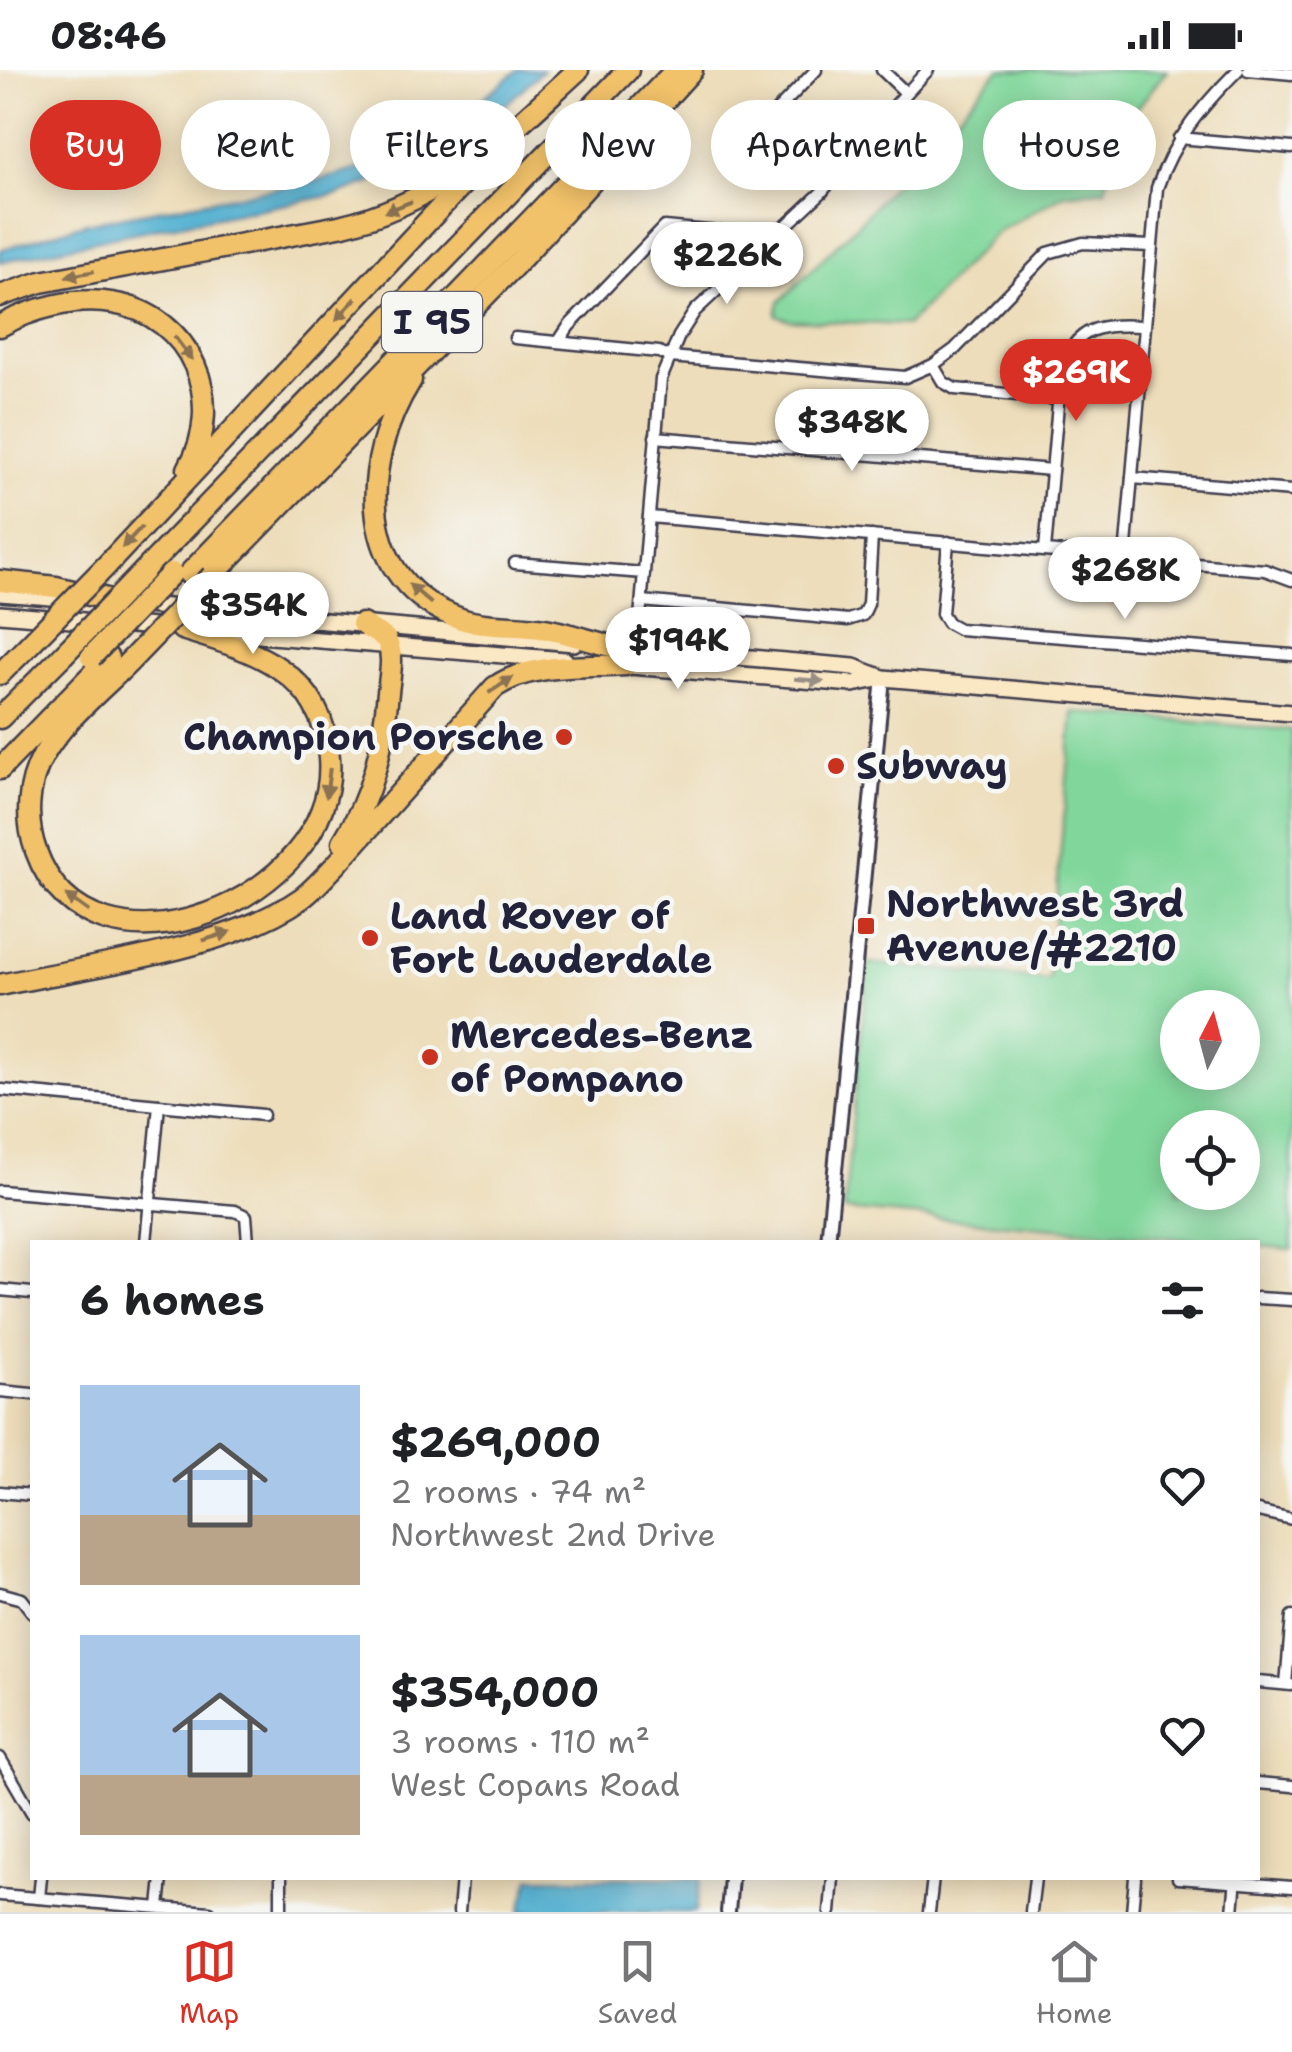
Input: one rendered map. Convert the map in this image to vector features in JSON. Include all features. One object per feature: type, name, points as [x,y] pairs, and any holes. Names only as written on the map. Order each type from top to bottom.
[{"type":"highway","points":[[525,119],[578,70]]},
{"type":"highway","name":"I 95","points":[[0,702],[54,654],[136,570],[610,70]]},
{"type":"highway","points":[[136,570],[628,70]]},
{"type":"highway","points":[[180,574],[657,70]]},
{"type":"highway","name":"I 95","points":[[0,769],[180,574],[676,70]]},
{"type":"highway","points":[[182,629],[256,653],[291,677],[310,700],[324,729],[330,780],[323,810],[314,831],[274,876],[218,909],[150,926],[110,921],[68,898],[43,867],[30,822],[32,785],[48,749],[538,241],[692,70]]},
{"type":"highway","points":[[0,296],[41,282],[369,218],[432,190]]},
{"type":"highway","points":[[0,674],[457,190]]},
{"type":"highway","points":[[0,326],[44,308],[99,302],[143,313],[176,338],[200,379],[206,404],[205,421],[201,444],[191,465],[159,509]]},
{"type":"highway","points":[[470,311],[416,374],[387,426],[374,497],[387,553],[416,592],[458,618],[544,629],[612,646]]},
{"type":"highway","points":[[0,581],[56,587],[128,604]]},
{"type":"highway","points":[[257,920],[296,894],[321,871],[365,802],[377,770],[384,738],[390,646],[381,634],[362,624]]},
{"type":"highway","points":[[0,718],[54,654]]},
{"type":"highway","points":[[0,750],[100,657]]},
{"type":"highway","points":[[0,985],[195,943],[299,900],[316,886],[495,687],[535,671],[626,665]]},
{"type":"main road","points":[[0,593],[854,667],[883,678],[1292,713]]},
{"type":"main road","points":[[0,614],[853,684],[883,678]]},
{"type":"street","points":[[787,100],[816,70]]},
{"type":"street","points":[[882,70],[906,92]]},
{"type":"street","points":[[639,629],[661,379],[670,357],[695,310],[822,192],[928,70]]},
{"type":"street","points":[[1125,557],[1157,188],[1179,138],[1202,106],[1238,70]]},
{"type":"street","points":[[1248,70],[1292,74]]},
{"type":"street","points":[[1179,138],[1292,148]]},
{"type":"street","points":[[560,342],[568,326],[664,227],[775,237]]},
{"type":"street","points":[[515,338],[658,352],[670,357],[906,377],[955,349],[1048,254],[1083,243],[1150,246]]},
{"type":"street","points":[[1045,550],[1066,352],[1096,327],[1144,326]]},
{"type":"street","points":[[933,364],[943,382],[955,389],[1058,399]]},
{"type":"street","points":[[655,437],[1052,470]]},
{"type":"street","points":[[1132,478],[1292,491]]},
{"type":"street","points":[[649,517],[1265,570],[1292,580]]},
{"type":"street","points":[[642,601],[848,620],[863,616],[868,604],[872,536]]},
{"type":"street","points":[[948,542],[942,614],[948,624],[958,629],[1292,655]]},
{"type":"street","points":[[514,562],[644,573]]},
{"type":"street","points":[[828,1240],[883,678]]},
{"type":"street","points":[[2,1090],[263,1114]]},
{"type":"street","points":[[146,1240],[159,1106]]},
{"type":"street","points":[[0,1191],[235,1211],[246,1216],[248,1240]]},
{"type":"street","points":[[0,1290],[30,1293]]},
{"type":"street","points":[[1260,1298],[1292,1300]]},
{"type":"street","points":[[0,1392],[30,1394]]},
{"type":"street","points":[[0,1492],[30,1495]]},
{"type":"street","points":[[1260,1511],[1292,1519]]},
{"type":"street","points":[[0,1592],[22,1599],[30,1609]]},
{"type":"street","points":[[1260,1682],[1289,1684],[1292,1616]]},
{"type":"street","points":[[1,1761],[30,1810]]},
{"type":"street","points":[[1260,1784],[1292,1786]]},
{"type":"street","points":[[40,1898],[41,1880]]},
{"type":"street","points":[[160,1907],[162,1880]]},
{"type":"street","points":[[281,1912],[282,1880]]},
{"type":"street","points":[[459,1912],[462,1880]]},
{"type":"street","points":[[728,1912],[731,1880]]},
{"type":"street","points":[[830,1912],[833,1880]]},
{"type":"street","points":[[930,1912],[932,1880]]},
{"type":"street","points":[[1031,1912],[1034,1880]]},
{"type":"street","points":[[1132,1912],[1134,1880]]},
{"type":"street","points":[[1233,1912],[1236,1880],[1292,1887]]},
{"type":"street","points":[[0,1895],[210,1912]]},
{"type":"green space","points":[[999,70],[1167,70],[1144,100],[983,100],[983,190],[1097,190],[1064,194],[997,232],[907,325],[790,320],[776,315],[779,302],[889,190],[963,190],[963,109]]},
{"type":"green space","points":[[1073,712],[1292,730],[1292,1249],[1260,1246],[1260,1240],[1193,1240],[844,1210],[868,963],[1049,980]]},
{"type":"water","points":[[518,70],[543,70],[511,100],[481,100]]},
{"type":"water","points":[[350,171],[350,190],[0,262],[0,250],[87,223],[266,190],[330,190],[330,177]]},
{"type":"water","points":[[529,1880],[701,1880],[696,1912],[520,1912]]},
{"type":"place","name":"Champion Porsche","points":[[564,737]]},
{"type":"place","name":"Subway","points":[[836,766]]},
{"type":"place","name":"Northwest 3rd Avenue/#2210","points":[[866,926]]},
{"type":"place","name":"Land Rover of Fort Lauderdale","points":[[370,938]]},
{"type":"place","name":"Mercedes-Benz of Pompano","points":[[430,1057]]}]
